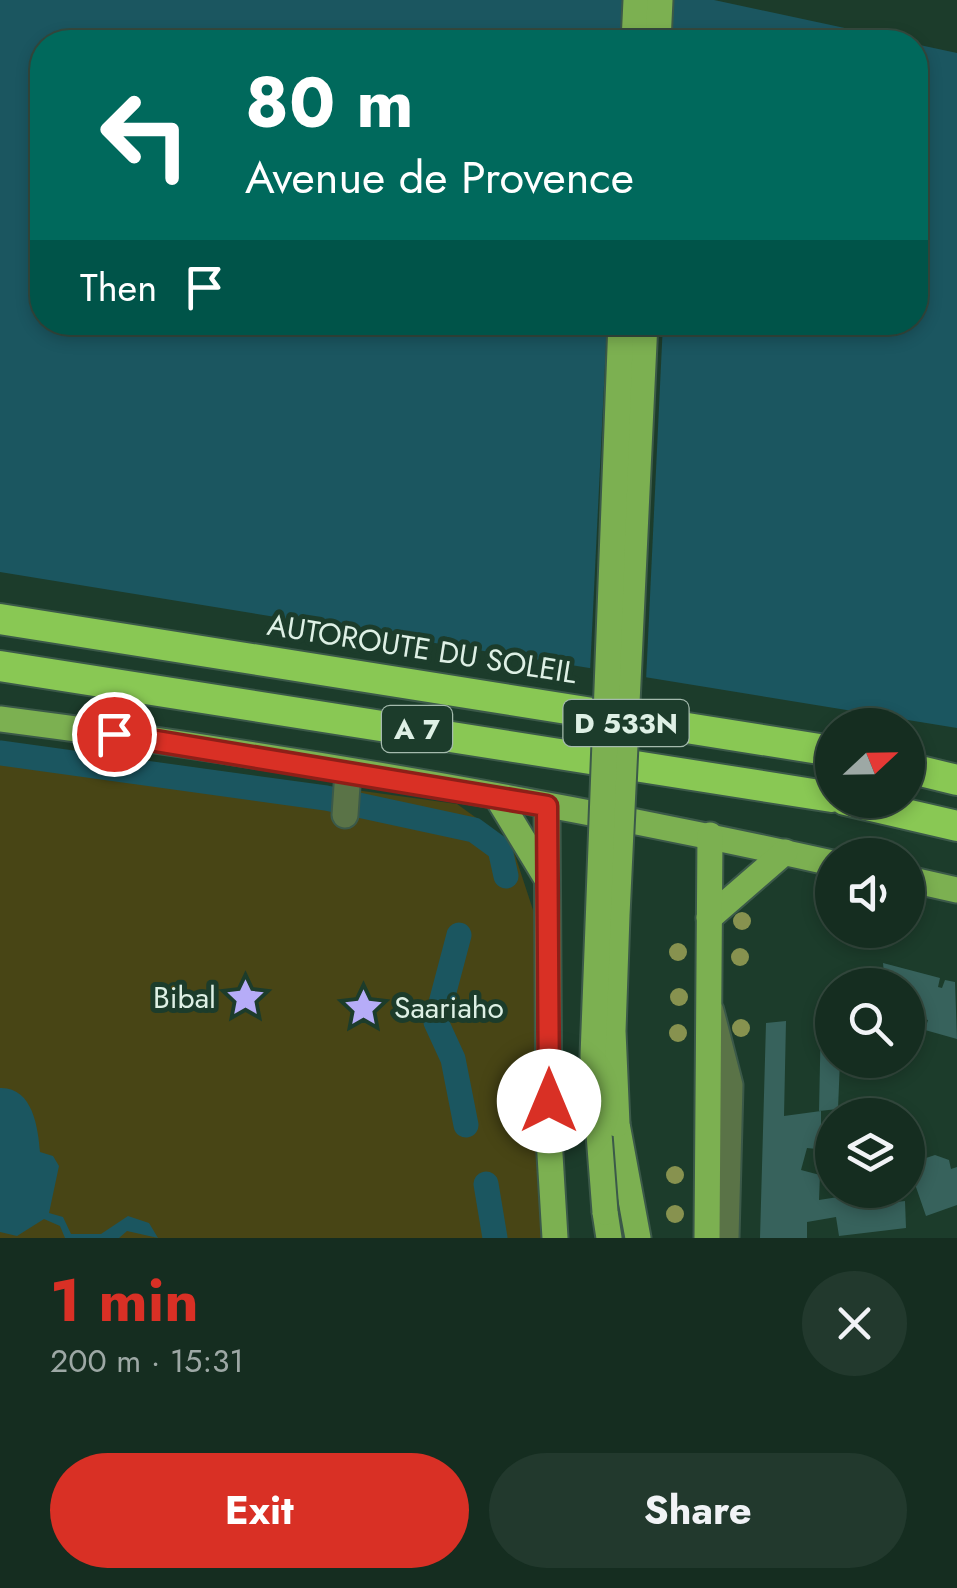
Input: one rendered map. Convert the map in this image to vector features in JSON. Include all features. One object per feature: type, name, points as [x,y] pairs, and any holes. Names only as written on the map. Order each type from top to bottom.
[{"type":"highway","name":"AUTOROUTE DU SOLEIL","points":[[0,620],[815,748]]},
{"type":"highway","name":"A 7","points":[[0,666],[815,794]]},
{"type":"highway","points":[[925,772],[957,780]]},
{"type":"highway","points":[[923,818],[957,826]]},
{"type":"main road","points":[[635,30],[636,0]]},
{"type":"main road","points":[[659,30],[660,0]]},
{"type":"main road","name":"D 533N","points":[[606,1229],[596,1124],[594,1020],[620,335]]},
{"type":"main road","name":"D 533N","points":[[617,1124],[613,1031],[617,915],[644,335]]},
{"type":"main road","points":[[0,718],[191,744],[348,771],[710,835],[815,858]]},
{"type":"main road","points":[[497,798],[549,882]]},
{"type":"main road","points":[[547,806],[549,1138],[555,1238]]},
{"type":"main road","points":[[707,1238],[710,835]]},
{"type":"main road","points":[[709,918],[785,852]]},
{"type":"main road","points":[[925,883],[957,890]]},
{"type":"main road","points":[[617,1124],[627,1238]]},
{"type":"main road","points":[[617,1124],[638,1238]]},
{"type":"lane","points":[[345,815],[348,771]]},
{"type":"lane","points":[[708,1005],[730,1086],[726,1238]]},
{"type":"shaded area","points":[[0,741],[457,804],[511,843],[534,913],[541,1238],[0,1238]]},
{"type":"water","points":[[0,0],[714,0],[854,30],[30,30],[30,335],[928,335],[928,47],[957,53],[957,728],[925,723],[925,708],[834,708],[0,572]]},
{"type":"water","points":[[0,1088],[11,1089],[27,1101],[40,1152],[53,1156],[59,1166],[49,1213],[63,1217],[71,1234],[101,1234],[128,1216],[149,1223],[158,1238],[127,1231],[119,1238],[65,1238],[60,1226],[44,1219],[17,1236],[0,1232]]},
{"type":"pier","points":[[606,335],[662,335],[646,681],[590,672]]},
{"type":"building","points":[[925,974],[940,978],[938,987],[942,988],[945,980],[955,982],[957,1039],[925,1030]]},
{"type":"building","points":[[786,1021],[784,1116],[815,1112],[815,1149],[807,1148],[801,1170],[815,1174],[815,1208],[905,1208],[906,1228],[839,1236],[836,1217],[807,1222],[807,1238],[760,1238],[766,1023]]},
{"type":"building","points":[[820,1078],[839,1078],[838,1098],[819,1098]]},
{"type":"building","points":[[935,1155],[949,1160],[951,1169],[957,1167],[957,1205],[926,1216],[923,1208],[925,1158]]},
{"type":"waterway","points":[[0,753],[326,798],[474,830],[500,849],[506,876]]},
{"type":"waterway","points":[[459,935],[436,1022],[453,1059],[466,1125]]},
{"type":"waterway","points":[[486,1184],[495,1238]]},
{"type":"place","name":"Bibal","points":[[246,998]]},
{"type":"place","name":"Saariaho","points":[[364,1008]]},
{"type":"route","points":[[114,734],[547,806],[549,1101]]}]
